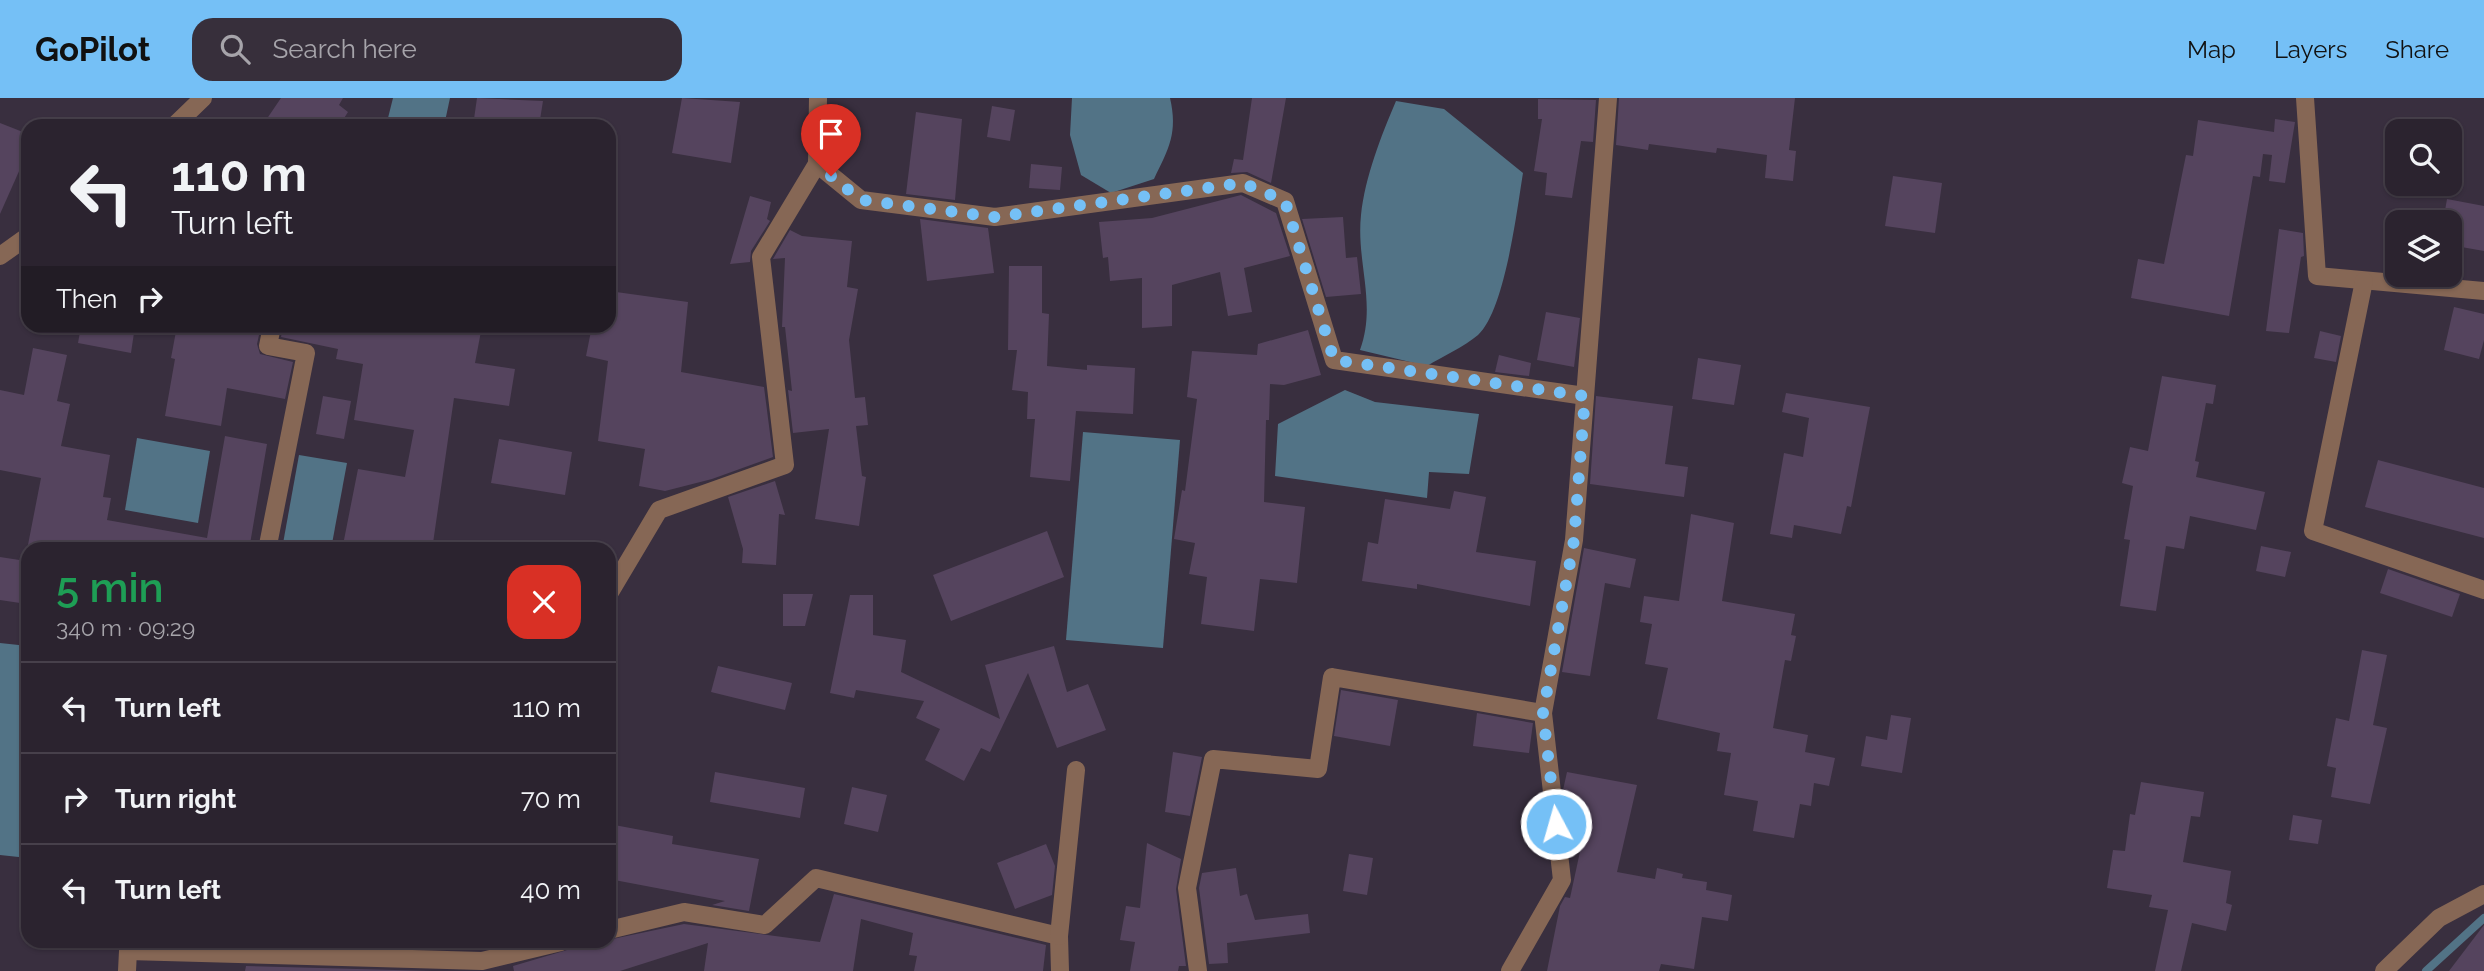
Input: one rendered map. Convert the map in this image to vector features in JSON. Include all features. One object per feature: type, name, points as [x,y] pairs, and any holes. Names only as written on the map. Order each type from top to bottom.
[{"type":"street","points":[[181,119],[203,98]]},
{"type":"street","points":[[616,582],[659,510],[785,465],[761,257],[817,164],[818,98]]},
{"type":"street","points":[[1510,971],[1562,880],[1543,713],[1574,540],[1608,98]]},
{"type":"street","points":[[2305,98],[2317,276],[2484,291]]},
{"type":"street","points":[[817,164],[861,200],[995,217],[1243,183],[1285,201],[1334,360],[1585,396]]},
{"type":"street","points":[[0,256],[21,241]]},
{"type":"street","points":[[2364,281],[2313,531],[2484,590]]},
{"type":"street","points":[[269,542],[306,353],[268,346],[271,333]]},
{"type":"street","points":[[1198,971],[1187,888],[1213,759],[1318,769],[1332,677],[1543,713]]},
{"type":"street","points":[[1060,971],[1059,936],[1076,770]]},
{"type":"street","points":[[616,928],[684,912],[765,925],[816,878],[1059,936]]},
{"type":"street","points":[[2384,971],[2439,918],[2484,894]]},
{"type":"street","points":[[482,961],[485,948]]},
{"type":"street","points":[[127,971],[128,951],[482,961],[536,948]]},
{"type":"water","points":[[393,98],[450,98],[446,119],[388,119]]},
{"type":"water","points":[[1072,98],[1170,98],[1173,121],[1171,140],[1154,179],[1111,193],[1081,175],[1070,135]]},
{"type":"water","points":[[1396,101],[1444,109],[1523,173],[1503,283],[1496,304],[1478,335],[1427,366],[1360,350],[1367,316],[1360,232],[1363,201],[1374,157]]},
{"type":"water","points":[[1345,390],[1375,402],[1479,414],[1469,474],[1429,472],[1427,498],[1275,476],[1278,424]]},
{"type":"water","points":[[1083,432],[1180,440],[1163,648],[1066,640]]},
{"type":"water","points":[[137,438],[210,451],[198,523],[125,510]]},
{"type":"water","points":[[299,455],[347,463],[332,542],[283,542]]},
{"type":"water","points":[[0,643],[21,645],[21,857],[0,855]]},
{"type":"building","points":[[281,98],[343,98],[339,105],[348,112],[344,119],[267,119]]},
{"type":"building","points":[[477,98],[543,101],[540,119],[474,119]]},
{"type":"building","points":[[682,98],[740,102],[731,163],[672,153]]},
{"type":"building","points":[[1252,98],[1286,98],[1271,183],[1247,172],[1231,173],[1234,159],[1243,160]]},
{"type":"building","points":[[1619,98],[1795,98],[1789,150],[1796,151],[1793,181],[1765,178],[1767,155],[1717,148],[1716,153],[1649,144],[1648,150],[1616,145]]},
{"type":"building","points":[[1538,99],[1596,100],[1593,142],[1581,141],[1572,198],[1545,195],[1547,173],[1534,171],[1542,119],[1538,119]]},
{"type":"building","points":[[992,106],[1015,110],[1010,141],[987,137]]},
{"type":"building","points":[[916,112],[962,119],[955,200],[906,194]]},
{"type":"building","points":[[2275,119],[2295,122],[2285,183],[2269,181],[2272,155],[2263,154],[2260,177],[2253,176],[2229,316],[2131,298],[2138,259],[2164,264],[2186,155],[2193,156],[2198,120],[2274,132]]},
{"type":"building","points":[[0,123],[21,131],[21,167],[0,214]]},
{"type":"building","points":[[1031,164],[1062,167],[1060,190],[1029,188]]},
{"type":"building","points":[[1893,176],[1942,183],[1935,233],[1885,226]]},
{"type":"building","points":[[1241,195],[1276,213],[1290,256],[1244,268],[1252,312],[1228,316],[1220,272],[1172,285],[1172,326],[1142,328],[1142,278],[1110,281],[1108,257],[1103,258],[1099,222],[1152,218]]},
{"type":"building","points":[[750,196],[771,202],[767,219],[770,221],[751,251],[750,262],[730,264]]},
{"type":"building","points":[[2447,199],[2484,206],[2484,251],[2462,247],[2462,210],[2445,210]]},
{"type":"building","points":[[1343,217],[1346,258],[1357,257],[1361,294],[1326,297],[1302,219]]},
{"type":"building","points":[[920,219],[988,228],[994,273],[927,281]]},
{"type":"building","points":[[2279,229],[2303,233],[2304,256],[2301,257],[2289,333],[2266,331]]},
{"type":"building","points":[[790,230],[802,236],[852,241],[847,287],[858,289],[849,340],[855,398],[865,397],[868,425],[856,426],[862,476],[866,477],[859,526],[815,519],[829,429],[793,433],[788,390],[792,391],[785,327],[782,327],[785,258],[773,259]]},
{"type":"building","points":[[1009,266],[1042,266],[1042,313],[1049,314],[1047,366],[1087,370],[1087,365],[1135,368],[1133,414],[1076,411],[1070,481],[1030,477],[1035,419],[1027,419],[1028,392],[1012,390],[1017,350],[1008,350]]},
{"type":"building","points":[[616,292],[688,302],[681,372],[764,387],[773,457],[712,479],[665,491],[639,486],[645,449],[598,441],[608,361],[586,356],[591,333],[616,333]]},
{"type":"building","points":[[2454,307],[2484,314],[2484,340],[2479,359],[2444,350]]},
{"type":"building","points":[[1546,312],[1580,318],[1574,367],[1537,360]]},
{"type":"building","points":[[1308,330],[1321,375],[1284,385],[1270,384],[1269,420],[1266,420],[1264,502],[1305,507],[1297,583],[1260,579],[1254,631],[1201,624],[1207,577],[1189,574],[1195,543],[1174,539],[1182,490],[1185,491],[1197,399],[1187,397],[1192,351],[1257,355],[1258,344]]},
{"type":"building","points":[[2320,331],[2341,336],[2336,362],[2314,358]]},
{"type":"building","points":[[80,333],[134,333],[131,353],[78,343]]},
{"type":"building","points":[[176,333],[259,333],[257,344],[260,354],[293,362],[285,399],[227,388],[221,426],[165,416],[175,359],[171,358]]},
{"type":"building","points":[[282,333],[481,333],[475,363],[515,369],[509,406],[454,398],[433,542],[344,542],[358,469],[405,477],[414,430],[354,420],[363,364],[336,359],[338,349],[281,337]]},
{"type":"building","points":[[33,348],[67,355],[57,401],[70,404],[61,446],[110,455],[103,497],[111,498],[107,520],[207,538],[225,436],[267,444],[250,542],[29,542],[41,478],[0,470],[0,390],[24,395]]},
{"type":"building","points":[[1499,355],[1531,363],[1529,376],[1495,372]]},
{"type":"building","points":[[1698,358],[1741,365],[1734,405],[1692,399]]},
{"type":"building","points":[[2162,376],[2216,385],[2213,404],[2206,403],[2195,461],[2199,462],[2196,477],[2265,492],[2256,530],[2190,516],[2184,549],[2166,546],[2156,611],[2120,606],[2130,540],[2124,539],[2133,486],[2122,483],[2130,447],[2148,451]]},
{"type":"building","points":[[1786,393],[1870,407],[1851,507],[1847,506],[1841,534],[1794,525],[1792,538],[1770,534],[1784,453],[1803,457],[1809,418],[1782,412]]},
{"type":"building","points":[[323,396],[351,401],[344,439],[316,434]]},
{"type":"building","points":[[1596,396],[1673,406],[1665,464],[1688,467],[1684,497],[1590,484]]},
{"type":"building","points":[[499,439],[572,452],[565,495],[491,483]]},
{"type":"building","points":[[2378,460],[2484,488],[2484,538],[2365,507]]},
{"type":"building","points":[[775,481],[785,515],[779,514],[776,565],[742,563],[743,549],[728,497]]},
{"type":"building","points":[[1454,491],[1486,497],[1476,552],[1536,561],[1530,606],[1417,584],[1417,589],[1362,581],[1368,542],[1378,544],[1385,499],[1450,509]]},
{"type":"building","points":[[1691,514],[1734,523],[1722,601],[1795,614],[1791,635],[1796,636],[1791,661],[1785,660],[1773,728],[1808,735],[1805,752],[1835,758],[1829,786],[1814,783],[1811,806],[1800,804],[1794,838],[1753,831],[1758,801],[1724,795],[1731,753],[1717,751],[1720,733],[1657,719],[1668,668],[1645,664],[1652,624],[1640,622],[1644,596],[1679,601]]},
{"type":"building","points":[[1047,531],[1064,577],[951,621],[933,575]]},
{"type":"building","points":[[2261,546],[2291,552],[2285,577],[2256,571]]},
{"type":"building","points":[[1584,548],[1636,559],[1630,588],[1605,583],[1590,676],[1562,672]]},
{"type":"building","points":[[0,557],[21,560],[20,603],[0,600]]},
{"type":"building","points":[[2388,569],[2460,594],[2452,617],[2380,593]]},
{"type":"building","points":[[783,594],[813,594],[805,626],[783,626]]},
{"type":"building","points":[[850,595],[873,595],[873,635],[906,640],[901,672],[1000,719],[985,665],[1054,646],[1067,692],[1088,684],[1106,730],[1057,748],[1028,673],[990,752],[981,748],[964,781],[925,760],[940,729],[916,718],[924,701],[856,690],[854,698],[830,693]]},
{"type":"building","points":[[2362,650],[2387,655],[2373,725],[2387,728],[2370,804],[2331,797],[2336,768],[2327,766],[2336,718],[2349,721]]},
{"type":"building","points":[[718,666],[792,683],[785,710],[711,692]]},
{"type":"building","points":[[1341,690],[1398,700],[1390,746],[1334,736]]},
{"type":"building","points":[[1477,713],[1533,723],[1529,753],[1473,746]]},
{"type":"building","points":[[1891,715],[1911,718],[1902,773],[1861,766],[1866,736],[1887,740]]},
{"type":"building","points":[[1173,752],[1202,757],[1190,816],[1165,812]]},
{"type":"building","points":[[715,772],[805,788],[800,818],[710,802]]},
{"type":"building","points":[[1567,772],[1637,785],[1617,872],[1655,879],[1657,868],[1683,874],[1682,878],[1707,882],[1706,890],[1732,895],[1728,921],[1702,917],[1694,969],[1661,964],[1659,971],[1547,971],[1560,906],[1565,897],[1570,898],[1581,847],[1572,846],[1576,823],[1567,822],[1563,790]]},
{"type":"building","points":[[2141,782],[2204,792],[2200,817],[2191,816],[2183,862],[2231,871],[2226,903],[2232,905],[2226,931],[2192,923],[2181,971],[2155,971],[2168,910],[2149,907],[2152,895],[2107,888],[2113,850],[2125,851],[2130,814],[2135,815]]},
{"type":"building","points":[[852,787],[887,795],[878,832],[844,824]]},
{"type":"building","points":[[2293,815],[2322,820],[2318,844],[2289,840]]},
{"type":"building","points":[[616,825],[673,836],[672,844],[759,859],[749,911],[712,905],[725,901],[616,880]]},
{"type":"building","points":[[1147,843],[1181,859],[1176,889],[1186,966],[1179,966],[1178,971],[1130,971],[1135,942],[1120,940],[1126,906],[1140,908]]},
{"type":"building","points":[[1046,844],[1055,866],[1052,895],[1015,909],[997,863]]},
{"type":"building","points":[[1349,854],[1373,858],[1367,895],[1343,891]]},
{"type":"building","points":[[1236,868],[1240,896],[1247,894],[1255,920],[1308,914],[1310,933],[1227,943],[1228,963],[1209,964],[1199,888],[1202,873]]},
{"type":"building","points":[[834,894],[1046,945],[1043,971],[914,971],[917,956],[909,955],[913,933],[861,919],[853,971],[704,971],[708,943],[620,971],[514,971],[513,966],[574,948],[616,948],[616,938],[684,924],[820,942]]},
{"type":"building","points":[[2484,925],[2484,971],[2449,971]]},
{"type":"building","points":[[423,948],[489,948],[481,950]]},
{"type":"building","points":[[246,966],[433,971],[245,971]]},
{"type":"waterway","points":[[2426,971],[2484,918]]},
{"type":"route","points":[[831,176],[861,200],[995,217],[1243,183],[1285,201],[1334,360],[1585,396],[1574,540],[1543,713],[1556,824]]}]
